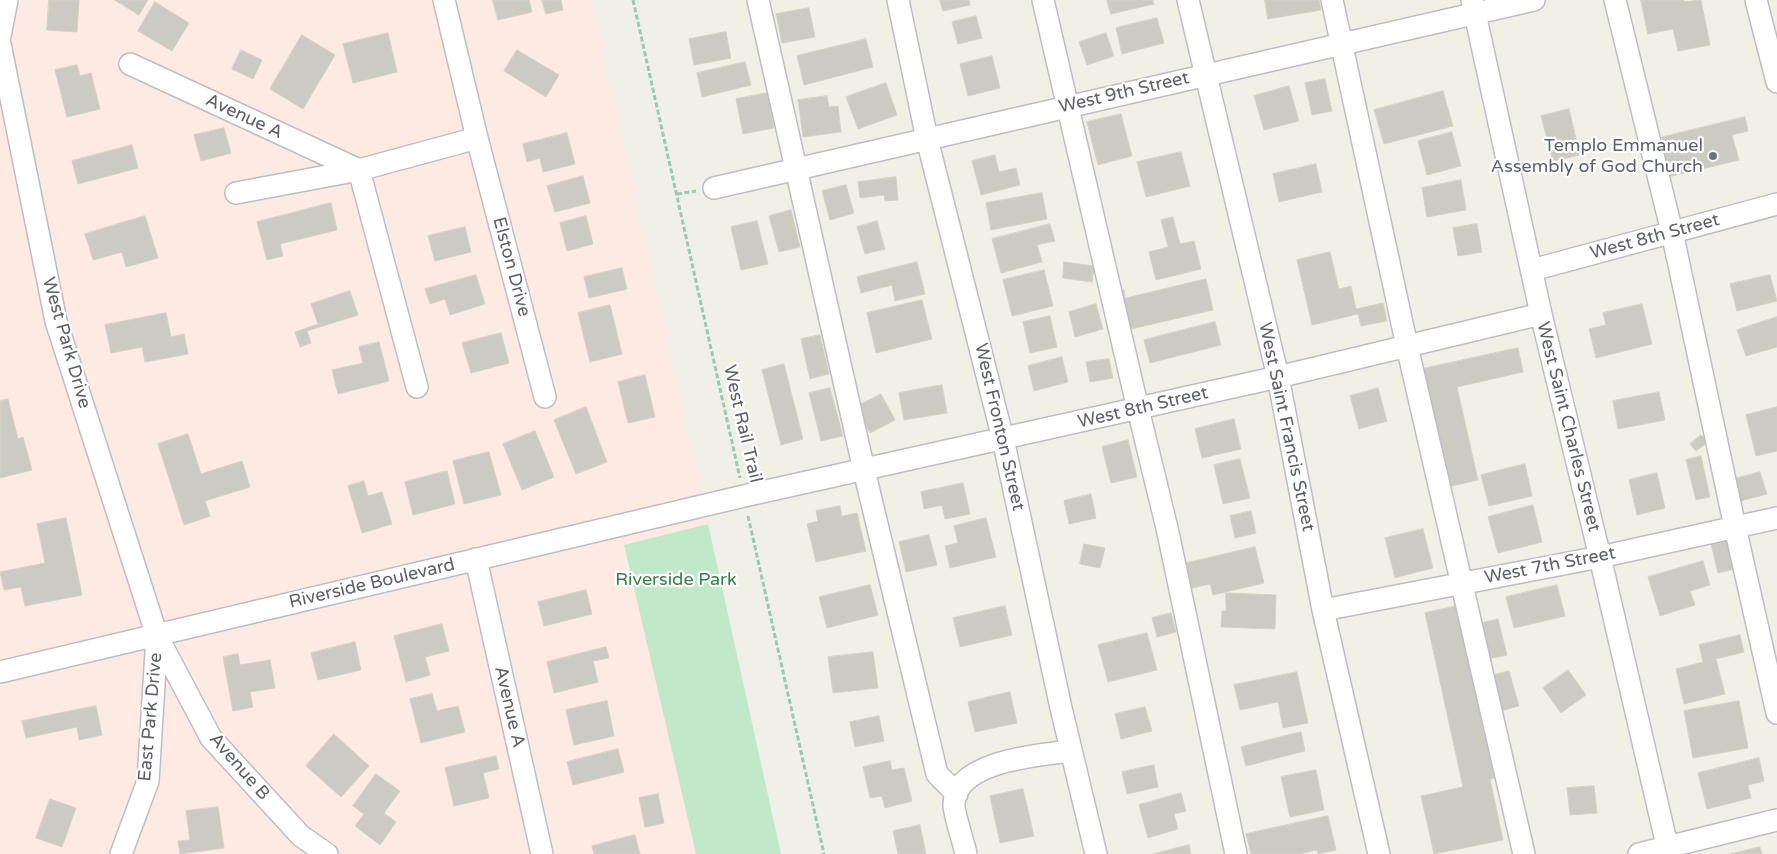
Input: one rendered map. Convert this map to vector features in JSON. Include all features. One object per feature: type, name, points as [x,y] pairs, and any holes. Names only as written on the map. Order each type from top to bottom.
[{"type":"street","points":[[0,36],[7,0]]},
{"type":"street","name":"Elston Drive","points":[[444,0],[477,138],[545,397]]},
{"type":"street","points":[[758,0],[864,470],[937,774],[957,794]]},
{"type":"street","name":"West Fronton Street","points":[[898,0],[927,139],[1003,439],[1071,751],[1096,854]]},
{"type":"street","points":[[1043,0],[1167,528],[1236,854]]},
{"type":"street","name":"West Saint Francis Street","points":[[1188,0],[1278,378],[1323,610],[1379,854]]},
{"type":"street","points":[[1332,0],[1408,346],[1524,854]]},
{"type":"street","name":"West 9th Street","points":[[714,188],[1342,44],[1473,7],[1534,0]]},
{"type":"street","points":[[1615,0],[1672,232],[1735,528],[1777,713]]},
{"type":"street","points":[[1756,0],[1777,82]]},
{"type":"street","name":"West Saint Charles Street","points":[[1473,7],[1541,314],[1668,851]]},
{"type":"street","name":"West Park Drive","points":[[0,44],[56,321],[157,636]]},
{"type":"street","name":"Avenue A","points":[[130,64],[358,170]]},
{"type":"street","points":[[236,192],[358,170],[477,138]]},
{"type":"street","points":[[358,170],[417,387]]},
{"type":"street","name":"West 8th Street","points":[[1532,270],[1777,204]]},
{"type":"street","name":"West 8th Street","points":[[744,496],[1278,378],[1541,314]]},
{"type":"street","name":"Riverside Boulevard","points":[[0,672],[744,496]]},
{"type":"street","name":"West 7th Street","points":[[1323,610],[1600,557],[1777,518]]},
{"type":"street","name":"Avenue A","points":[[476,559],[542,854]]},
{"type":"street","name":"East Park Drive","points":[[121,854],[148,781],[157,636]]},
{"type":"street","name":"Avenue B","points":[[157,636],[211,738],[301,836],[327,854]]},
{"type":"street","points":[[966,854],[954,805],[961,784],[981,770],[1022,758],[1071,751]]},
{"type":"street","points":[[1639,854],[1668,851],[1777,820]]},
{"type":"path","name":"West Rail Trail","points":[[633,0],[824,854]]},
{"type":"shaded area","points":[[0,0],[591,0],[708,524],[624,545],[696,854],[0,854]]},
{"type":"green space","name":"Riverside Park","points":[[708,524],[781,854],[696,854],[624,545]]},
{"type":"building","points":[[49,0],[79,0],[77,32],[47,30]]},
{"type":"building","points":[[115,0],[148,0],[139,15]]},
{"type":"building","points":[[493,0],[529,0],[532,12],[498,20]]},
{"type":"building","points":[[542,0],[561,0],[563,10],[546,14]]},
{"type":"building","points":[[940,0],[969,0],[970,5],[943,11]]},
{"type":"building","points":[[1107,0],[1153,0],[1154,4],[1111,14]]},
{"type":"building","points":[[1265,0],[1319,0],[1321,10],[1268,19]]},
{"type":"building","points":[[1641,0],[1684,0],[1684,2],[1701,0],[1710,45],[1678,51],[1673,29],[1648,34]]},
{"type":"building","points":[[155,2],[189,23],[172,51],[138,31]]},
{"type":"building","points":[[809,8],[815,37],[782,43],[776,14]]},
{"type":"building","points":[[976,16],[982,38],[958,44],[952,22]]},
{"type":"building","points":[[1157,18],[1164,43],[1122,54],[1116,28]]},
{"type":"building","points":[[726,32],[731,58],[694,65],[689,39]]},
{"type":"building","points":[[388,33],[397,72],[353,83],[343,44]]},
{"type":"building","points":[[1106,33],[1114,56],[1087,65],[1079,42]]},
{"type":"building","points":[[302,35],[335,55],[303,109],[270,89]]},
{"type":"building","points":[[866,39],[873,67],[804,85],[797,56]]},
{"type":"building","points":[[241,50],[262,60],[253,79],[232,69]]},
{"type":"building","points":[[517,50],[559,75],[546,97],[504,71]]},
{"type":"building","points":[[992,56],[1000,88],[968,96],[960,64]]},
{"type":"building","points":[[745,62],[751,85],[702,97],[697,73]]},
{"type":"building","points":[[77,65],[80,76],[91,73],[100,109],[67,117],[55,70]]},
{"type":"building","points":[[1325,79],[1332,111],[1312,115],[1305,83]]},
{"type":"building","points":[[886,83],[897,115],[858,129],[846,97]]},
{"type":"building","points":[[1289,86],[1299,121],[1264,130],[1254,96]]},
{"type":"building","points":[[1443,91],[1453,126],[1384,144],[1374,110]]},
{"type":"building","points":[[767,93],[774,128],[743,134],[736,99]]},
{"type":"building","points":[[827,96],[829,107],[838,106],[841,132],[803,137],[798,100]]},
{"type":"building","points":[[1569,109],[1580,155],[1553,161],[1541,116]]},
{"type":"building","points":[[1121,114],[1132,156],[1098,165],[1087,122]]},
{"type":"building","points":[[1745,117],[1748,131],[1732,135],[1739,160],[1668,177],[1659,138]]},
{"type":"building","points":[[224,128],[231,153],[201,161],[194,135]]},
{"type":"building","points":[[1452,132],[1461,166],[1427,175],[1418,141]]},
{"type":"building","points":[[567,133],[575,164],[543,172],[540,158],[527,162],[523,144]]},
{"type":"building","points":[[132,145],[138,168],[78,184],[72,161]]},
{"type":"building","points":[[1181,152],[1190,186],[1146,197],[1137,162]]},
{"type":"building","points":[[995,155],[999,172],[1016,168],[1020,185],[981,195],[972,161]]},
{"type":"building","points":[[1316,164],[1322,192],[1279,202],[1273,174]]},
{"type":"building","points":[[583,176],[590,203],[555,212],[547,186]]},
{"type":"building","points":[[896,177],[898,200],[885,201],[884,195],[860,198],[858,182]]},
{"type":"building","points":[[1461,180],[1466,210],[1427,217],[1422,188]]},
{"type":"building","points":[[846,185],[854,213],[830,220],[822,191]]},
{"type":"building","points":[[1042,193],[1047,219],[991,230],[986,203]]},
{"type":"building","points":[[331,203],[337,230],[280,244],[283,256],[267,260],[257,222]]},
{"type":"building","points":[[791,210],[800,247],[779,252],[769,216]]},
{"type":"building","points":[[145,216],[158,258],[126,267],[122,252],[93,260],[85,234]]},
{"type":"building","points":[[586,216],[593,244],[567,251],[560,223]]},
{"type":"building","points":[[1173,217],[1180,244],[1194,241],[1201,269],[1156,280],[1149,252],[1168,247],[1161,220]]},
{"type":"building","points":[[757,221],[768,264],[741,270],[731,227]]},
{"type":"building","points":[[877,221],[885,249],[865,254],[857,227]]},
{"type":"building","points":[[1050,224],[1055,241],[1037,245],[1042,262],[1001,273],[992,239]]},
{"type":"building","points":[[1477,224],[1482,252],[1458,256],[1453,228]]},
{"type":"building","points":[[465,227],[471,252],[435,261],[428,236]]},
{"type":"building","points":[[1330,252],[1339,289],[1351,286],[1356,309],[1383,303],[1387,321],[1361,326],[1358,314],[1312,325],[1297,260]]},
{"type":"building","points":[[917,262],[925,294],[895,301],[892,285],[861,293],[857,277]]},
{"type":"building","points":[[1064,262],[1094,266],[1092,282],[1063,278]]},
{"type":"building","points":[[622,268],[627,289],[589,298],[584,277]]},
{"type":"building","points":[[1044,270],[1053,306],[1012,316],[1003,280]]},
{"type":"building","points":[[476,275],[485,304],[450,315],[445,299],[430,304],[425,289]]},
{"type":"building","points":[[1770,275],[1777,301],[1737,311],[1730,284]]},
{"type":"building","points":[[1206,279],[1213,310],[1127,330],[1118,291],[1124,290],[1125,298]]},
{"type":"building","points":[[350,291],[358,315],[307,331],[311,343],[300,347],[295,332],[318,324],[311,304]]},
{"type":"building","points":[[922,300],[932,339],[876,353],[867,313]]},
{"type":"building","points":[[1096,304],[1103,329],[1075,337],[1069,312]]},
{"type":"building","points":[[1642,304],[1652,344],[1596,358],[1589,329],[1606,325],[1603,313]]},
{"type":"building","points":[[610,305],[622,354],[590,362],[578,313]]},
{"type":"building","points":[[166,313],[171,337],[184,334],[188,354],[145,362],[142,347],[111,353],[105,325]]},
{"type":"building","points":[[1050,316],[1057,347],[1030,353],[1023,322]]},
{"type":"building","points":[[1777,317],[1777,347],[1746,356],[1737,330]]},
{"type":"building","points":[[1215,322],[1221,345],[1150,363],[1144,340]]},
{"type":"building","points":[[501,333],[509,363],[471,373],[462,343]]},
{"type":"building","points":[[820,335],[829,374],[810,379],[801,339]]},
{"type":"building","points":[[379,342],[389,381],[338,394],[332,370],[363,363],[359,347]]},
{"type":"building","points":[[1518,348],[1523,372],[1457,387],[1478,480],[1448,487],[1422,369]]},
{"type":"building","points":[[1062,357],[1068,382],[1034,391],[1028,366]]},
{"type":"building","points":[[1109,359],[1113,378],[1090,382],[1086,362]]},
{"type":"building","points":[[784,364],[803,439],[781,445],[762,370]]},
{"type":"building","points":[[645,375],[655,417],[628,423],[618,382]]},
{"type":"building","points":[[942,385],[947,413],[904,420],[899,393]]},
{"type":"building","points":[[830,388],[843,436],[821,441],[809,393]]},
{"type":"building","points":[[1378,388],[1387,421],[1359,429],[1350,396]]},
{"type":"building","points":[[1659,392],[1665,420],[1618,429],[1613,401]]},
{"type":"building","points":[[881,394],[895,420],[870,433],[856,407]]},
{"type":"building","points":[[8,399],[18,439],[23,437],[32,470],[0,478],[0,401]]},
{"type":"building","points":[[586,407],[607,462],[576,474],[554,420]]},
{"type":"building","points":[[1777,407],[1777,451],[1756,456],[1746,415]]},
{"type":"building","points":[[1234,419],[1241,449],[1202,458],[1195,429]]},
{"type":"building","points":[[535,431],[554,477],[522,490],[503,444]]},
{"type":"building","points":[[188,434],[201,474],[242,461],[250,487],[205,501],[210,516],[184,525],[158,444]]},
{"type":"building","points":[[1701,435],[1708,442],[1696,451],[1690,444]]},
{"type":"building","points":[[1128,440],[1137,477],[1111,483],[1102,447]]},
{"type":"building","points":[[489,452],[501,495],[464,504],[453,461]]},
{"type":"building","points":[[1701,456],[1710,497],[1696,500],[1686,460]]},
{"type":"building","points":[[1240,459],[1250,498],[1223,504],[1214,465]]},
{"type":"building","points":[[1525,464],[1532,496],[1489,506],[1481,475]]},
{"type":"building","points":[[447,471],[455,504],[413,515],[405,482]]},
{"type":"building","points":[[1760,472],[1767,494],[1737,502],[1731,480]]},
{"type":"building","points":[[1657,473],[1665,508],[1637,515],[1629,480]]},
{"type":"building","points":[[364,481],[368,496],[382,492],[392,524],[362,533],[348,486]]},
{"type":"building","points":[[963,483],[970,514],[945,519],[942,505],[924,509],[921,492]]},
{"type":"building","points":[[1091,494],[1096,518],[1069,524],[1064,501]]},
{"type":"building","points":[[1533,505],[1542,542],[1498,553],[1488,517]]},
{"type":"building","points":[[840,506],[842,516],[857,513],[866,551],[816,562],[807,524],[818,521],[816,511]]},
{"type":"building","points":[[1251,511],[1256,533],[1235,538],[1230,516]]},
{"type":"building","points":[[66,518],[82,595],[25,606],[21,587],[4,590],[0,572],[45,563],[37,524]]},
{"type":"building","points":[[986,518],[996,557],[950,568],[945,546],[958,543],[954,526]]},
{"type":"building","points":[[1423,529],[1433,568],[1395,578],[1385,538]]},
{"type":"building","points":[[929,535],[937,565],[906,572],[899,542]]},
{"type":"building","points":[[1729,539],[1736,569],[1718,573],[1711,544]]},
{"type":"building","points":[[1084,544],[1105,548],[1100,568],[1080,564]]},
{"type":"building","points":[[1255,547],[1264,583],[1213,595],[1210,584],[1189,589],[1183,564]]},
{"type":"building","points":[[1703,561],[1710,585],[1690,591],[1695,605],[1660,616],[1648,577]]},
{"type":"building","points":[[870,585],[878,615],[827,628],[819,597]]},
{"type":"building","points":[[1557,585],[1565,616],[1514,628],[1506,597]]},
{"type":"building","points":[[586,590],[592,614],[544,626],[538,602]]},
{"type":"building","points":[[1226,593],[1276,595],[1275,629],[1221,627],[1222,611],[1226,611]]},
{"type":"building","points":[[1005,606],[1012,635],[960,647],[953,618]]},
{"type":"building","points":[[1457,606],[1495,778],[1490,779],[1503,840],[1434,854],[1421,796],[1463,787],[1425,613]]},
{"type":"building","points":[[1171,613],[1176,632],[1157,637],[1152,618]]},
{"type":"building","points":[[1498,619],[1507,655],[1488,659],[1479,624]]},
{"type":"building","points":[[442,624],[449,651],[425,657],[430,675],[406,682],[394,636]]},
{"type":"building","points":[[1147,633],[1157,670],[1108,682],[1098,645]]},
{"type":"building","points":[[1740,635],[1744,652],[1716,659],[1725,694],[1684,704],[1676,669],[1703,662],[1699,645]]},
{"type":"building","points":[[355,642],[361,670],[318,680],[311,653]]},
{"type":"building","points":[[606,647],[609,658],[593,661],[598,682],[554,693],[547,662]]},
{"type":"building","points":[[873,652],[878,688],[833,693],[828,657]]},
{"type":"building","points":[[238,654],[240,665],[270,660],[275,688],[250,692],[253,707],[233,711],[223,657]]},
{"type":"building","points":[[1568,670],[1586,695],[1561,713],[1543,688]]},
{"type":"building","points":[[1509,671],[1519,706],[1501,711],[1491,676]]},
{"type":"building","points":[[1297,672],[1308,723],[1283,728],[1278,702],[1240,710],[1234,685]]},
{"type":"building","points":[[1010,692],[1017,723],[975,732],[968,702]]},
{"type":"building","points":[[432,694],[437,711],[458,706],[465,732],[421,743],[410,699]]},
{"type":"building","points":[[607,701],[614,736],[574,745],[566,710]]},
{"type":"building","points":[[1739,701],[1748,748],[1693,758],[1684,711]]},
{"type":"building","points":[[96,706],[102,735],[79,740],[77,727],[26,738],[22,721]]},
{"type":"building","points":[[1145,707],[1152,731],[1121,739],[1115,714]]},
{"type":"building","points":[[879,716],[884,741],[855,747],[850,722]]},
{"type":"building","points":[[1301,732],[1305,751],[1246,766],[1241,747]]},
{"type":"building","points":[[334,734],[369,766],[341,797],[306,766]]},
{"type":"building","points":[[618,749],[624,772],[573,785],[567,762]]},
{"type":"building","points":[[496,756],[499,769],[483,773],[489,798],[454,806],[445,768]]},
{"type":"building","points":[[1759,758],[1764,781],[1748,785],[1751,798],[1707,809],[1698,773]]},
{"type":"building","points":[[890,761],[892,770],[904,768],[912,801],[885,808],[882,796],[870,798],[863,767]]},
{"type":"building","points":[[1154,765],[1158,787],[1127,794],[1122,772]]},
{"type":"building","points":[[1316,770],[1324,810],[1290,817],[1281,777]]},
{"type":"building","points":[[376,774],[400,791],[384,813],[396,822],[380,845],[355,826],[364,814],[353,806]]},
{"type":"building","points":[[1594,786],[1597,813],[1570,815],[1567,788]]},
{"type":"building","points":[[1023,789],[1034,836],[1000,843],[990,796]]},
{"type":"building","points":[[1181,793],[1186,811],[1174,814],[1178,829],[1148,838],[1139,805]]},
{"type":"building","points":[[658,794],[664,823],[645,827],[639,798]]},
{"type":"building","points":[[50,799],[76,808],[62,847],[36,838]]},
{"type":"building","points":[[218,807],[224,848],[180,854],[178,841],[190,840],[186,811]]},
{"type":"building","points":[[1328,816],[1336,850],[1318,854],[1317,850],[1299,854],[1251,854],[1246,834]]},
{"type":"building","points":[[920,825],[926,854],[898,854],[893,831]]},
{"type":"building","points":[[635,835],[640,854],[594,854],[592,846]]},
{"type":"building","points":[[1189,845],[1191,854],[1153,854]]},
{"type":"building","points":[[1760,847],[1762,854],[1731,854]]},
{"type":"place","name":"Templo Emmanuel Assembly of God Church","points":[[1713,156]]}]
